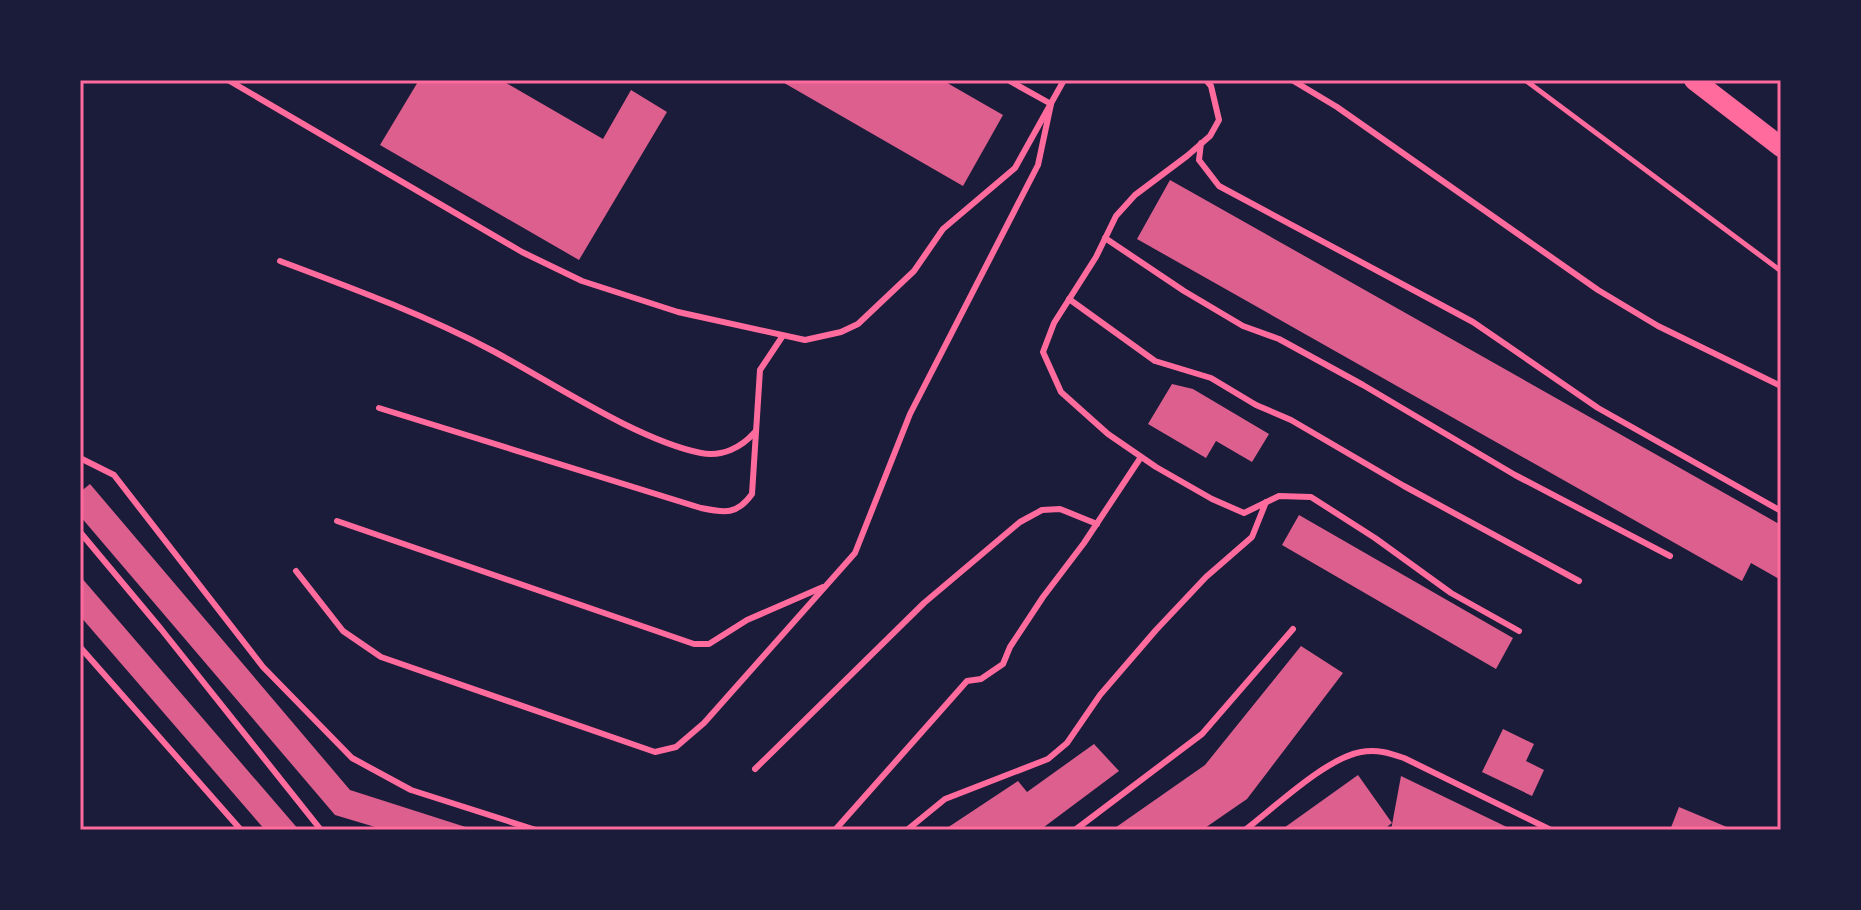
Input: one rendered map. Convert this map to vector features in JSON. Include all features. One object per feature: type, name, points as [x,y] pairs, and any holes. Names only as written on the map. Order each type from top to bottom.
[{"type":"main road","points":[[1694,80],[1781,147]]},
{"type":"lane","points":[[228,80],[522,252],[582,281],[678,312],[805,340],[841,332],[858,324],[914,271],[943,229],[1015,168],[1064,80]]},
{"type":"lane","points":[[1008,80],[1051,104]]},
{"type":"lane","points":[[1206,80],[1211,86],[1219,120],[1210,136],[1135,195],[1116,216],[1054,323],[1043,352],[1061,392],[1108,434],[1212,499],[1244,513],[1279,496],[1311,497],[1451,593],[1519,631]]},
{"type":"lane","points":[[1292,80],[1337,107],[1598,290],[1658,326],[1781,386]]},
{"type":"lane","points":[[296,571],[343,631],[381,657],[655,752],[676,747],[704,723],[855,553],[910,414],[1038,165],[1051,104]]},
{"type":"lane","points":[[1201,143],[1199,160],[1219,186],[1473,322],[1598,408],[1781,511]]},
{"type":"lane","points":[[1105,238],[1243,326],[1279,339],[1515,475],[1670,556]]},
{"type":"lane","points":[[280,261],[381,299],[461,336],[606,413],[672,444],[703,454],[723,454],[747,441],[755,432]]},
{"type":"lane","points":[[1069,299],[1155,361],[1211,378],[1579,581]]},
{"type":"lane","points":[[379,408],[716,511],[731,512],[744,505],[752,494],[760,370],[782,337]]},
{"type":"lane","points":[[835,830],[967,681],[981,679],[1003,664],[1010,647],[1043,597],[1141,457]]},
{"type":"lane","points":[[80,458],[114,475],[263,667],[352,758],[411,790],[536,830]]},
{"type":"lane","points":[[907,830],[945,799],[1048,759],[1067,743],[1100,695],[1156,630],[1206,577],[1252,537],[1266,502]]},
{"type":"lane","points":[[755,769],[924,603],[1020,522],[1042,510],[1060,509],[1097,524]]},
{"type":"lane","points":[[337,521],[694,644],[709,644],[747,620],[826,586]]},
{"type":"lane","points":[[80,532],[321,830]]},
{"type":"lane","points":[[1075,830],[1202,734],[1293,629]]},
{"type":"lane","points":[[80,647],[241,830]]},
{"type":"lane","points":[[1245,830],[1334,762],[1359,752],[1384,751],[1551,830]]},
{"type":"path","points":[[1525,80],[1781,271]]},
{"type":"building","points":[[419,80],[501,80],[603,139],[631,90],[667,112],[579,260],[380,145]]},
{"type":"building","points":[[779,80],[942,80],[1003,115],[963,186]]},
{"type":"building","points":[[1170,180],[1781,525],[1781,580],[1751,563],[1742,581],[1137,239]]},
{"type":"building","points":[[1172,384],[1193,389],[1269,434],[1252,462],[1216,441],[1206,458],[1148,424]]},
{"type":"building","points":[[90,484],[350,790],[475,830],[385,830],[335,815],[80,516],[80,492]]},
{"type":"building","points":[[1299,515],[1513,638],[1496,669],[1282,545]]},
{"type":"building","points":[[80,576],[299,830],[265,830],[80,616]]},
{"type":"building","points":[[1301,646],[1343,673],[1247,799],[1202,830],[1112,830],[1205,765]]},
{"type":"building","points":[[1503,729],[1534,744],[1526,761],[1544,770],[1532,796],[1482,772]]},
{"type":"building","points":[[1094,744],[1119,771],[1040,830],[944,830],[1018,781],[1027,792]]},
{"type":"building","points":[[1358,775],[1392,823],[1383,830],[1281,830]]},
{"type":"building","points":[[1401,776],[1513,830],[1391,830]]},
{"type":"building","points":[[1679,807],[1734,830],[1670,830]]}]
